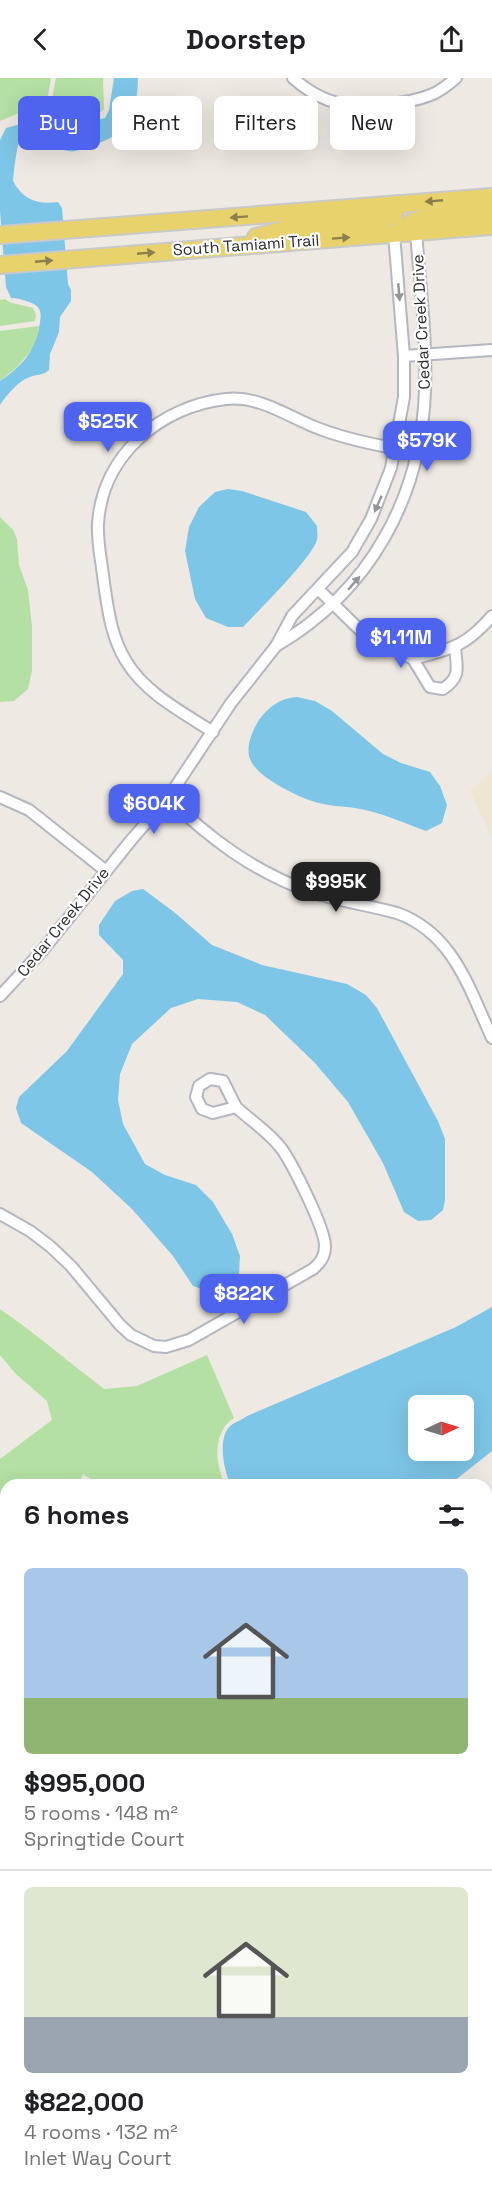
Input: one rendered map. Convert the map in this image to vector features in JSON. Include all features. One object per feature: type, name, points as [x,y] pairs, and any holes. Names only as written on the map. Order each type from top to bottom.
[{"type":"main road","name":"South Tamiami Trail","points":[[0,235],[492,197]]},
{"type":"main road","points":[[218,247],[290,228],[384,219],[394,215],[398,204]]},
{"type":"main road","points":[[394,234],[414,221],[432,216],[492,212]]},
{"type":"main road","name":"South Tamiami Trail","points":[[0,265],[492,226]]},
{"type":"street","points":[[293,78],[304,88],[329,101],[357,105],[385,104],[422,97],[434,93],[456,78]]},
{"type":"street","name":"Cedar Creek Drive","points":[[276,646],[298,633],[354,582],[386,538],[407,490],[423,418],[425,355],[416,232]]},
{"type":"street","name":"Cedar Creek Drive","points":[[0,996],[42,951],[168,798],[250,677],[276,646],[292,616],[352,552],[363,534],[382,494],[396,449],[404,397],[404,356],[394,234]]},
{"type":"street","points":[[404,356],[492,350]]},
{"type":"street","points":[[213,732],[145,684],[126,663],[114,635],[98,541],[98,525],[103,500],[126,452],[144,432],[168,416],[196,405],[240,398],[269,406],[322,430],[396,449],[417,452]]},
{"type":"street","points":[[318,589],[368,637],[413,659],[430,687],[443,689],[453,682],[458,671],[455,648]]},
{"type":"street","points":[[413,659],[455,648],[474,634],[492,615]]},
{"type":"street","points":[[0,797],[29,810],[106,871]]},
{"type":"street","points":[[168,798],[227,850],[260,870],[310,891],[409,917],[429,930],[454,958],[492,1038]]},
{"type":"street","points":[[0,1214],[30,1231],[51,1247],[71,1266],[131,1335],[142,1342],[166,1347],[189,1340],[313,1269],[323,1260],[326,1248],[320,1223],[288,1159],[271,1137],[236,1107]]},
{"type":"shaded area","points":[[492,771],[492,838],[470,791]]},
{"type":"green space","points":[[0,78],[51,78],[48,96],[18,96],[18,113],[0,121]]},
{"type":"green space","points":[[56,78],[103,78],[104,109],[100,112],[100,96],[53,96]]},
{"type":"green space","points":[[5,299],[33,308],[36,315],[35,321],[0,326],[0,300]]},
{"type":"green space","points":[[39,326],[36,345],[16,368],[0,381],[0,331]]},
{"type":"green space","points":[[0,517],[13,530],[17,539],[19,565],[28,590],[32,626],[32,671],[28,689],[14,701],[0,702]]},
{"type":"green space","points":[[0,1309],[104,1389],[137,1386],[207,1355],[234,1418],[222,1431],[219,1440],[218,1458],[223,1479],[91,1479],[83,1474],[81,1479],[0,1479],[0,1459],[52,1420],[47,1401],[16,1374],[0,1355]]},
{"type":"water","points":[[114,78],[138,78],[136,96],[112,96],[112,137],[100,143],[100,119],[105,118],[109,110]]},
{"type":"water","points":[[18,125],[18,147],[13,181],[21,193],[38,202],[58,202],[62,208],[71,301],[60,317],[59,332],[50,354],[49,370],[22,381],[0,405],[0,381],[26,359],[37,337],[41,316],[34,304],[11,298],[6,287],[0,211],[0,140],[6,128]]},
{"type":"water","points":[[228,489],[242,491],[306,512],[317,526],[317,540],[305,559],[243,627],[228,627],[206,618],[195,599],[185,551],[189,527],[199,507],[215,492]]},
{"type":"water","points":[[297,697],[315,701],[332,711],[383,754],[401,763],[430,772],[440,786],[447,805],[442,823],[426,831],[373,812],[319,803],[291,792],[261,773],[254,766],[249,755],[249,744],[254,728],[271,707],[286,699]]},
{"type":"water","points":[[143,889],[212,945],[262,965],[347,984],[366,995],[377,1008],[438,1121],[445,1139],[443,1210],[431,1220],[418,1221],[404,1212],[383,1163],[348,1102],[314,1062],[265,1015],[237,1002],[198,999],[171,1008],[132,1044],[120,1074],[118,1100],[123,1124],[145,1164],[165,1175],[196,1185],[213,1202],[232,1234],[240,1256],[239,1274],[229,1287],[211,1292],[193,1286],[173,1256],[132,1209],[92,1172],[21,1123],[16,1108],[19,1097],[67,1051],[123,974],[123,960],[99,935],[99,925],[115,901],[132,891]]},
{"type":"water","points":[[492,1307],[492,1451],[457,1479],[229,1479],[224,1464],[223,1447],[226,1432],[232,1425],[247,1416],[456,1327]]}]
